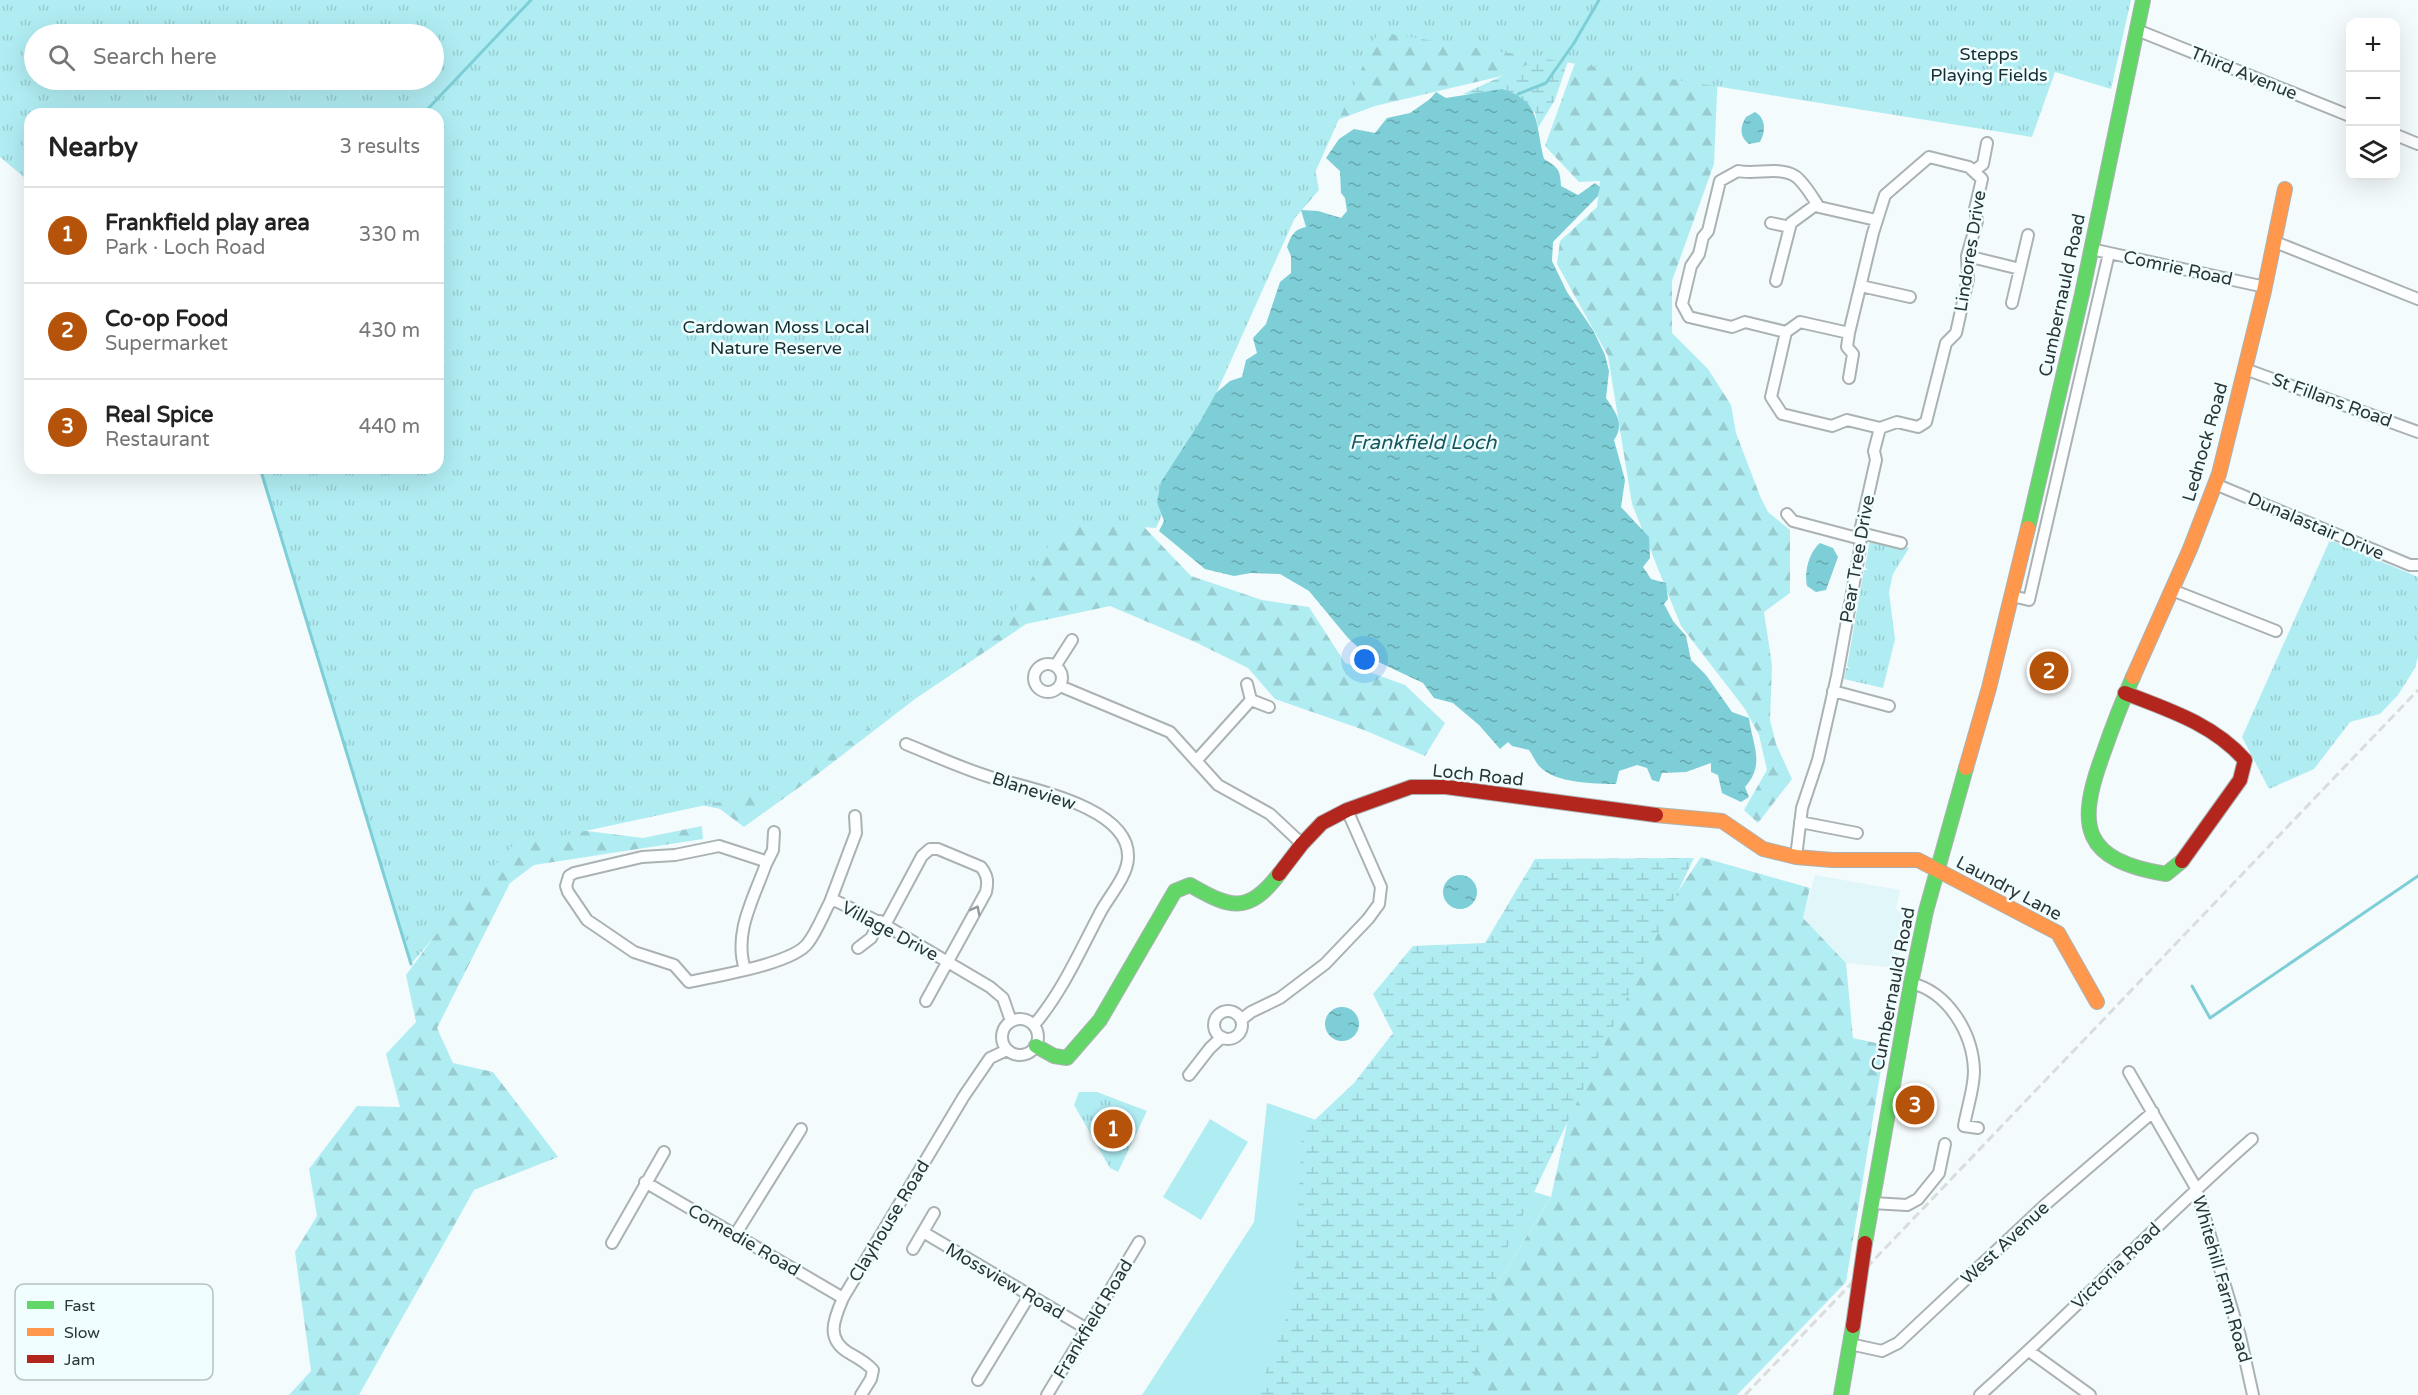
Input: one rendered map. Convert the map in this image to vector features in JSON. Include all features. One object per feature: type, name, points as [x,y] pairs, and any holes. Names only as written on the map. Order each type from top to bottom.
[{"type":"street","name":"Cumbernauld Road","points":[[1841,1395],[1872,1203],[1926,911],[2012,596],[2082,294],[2144,0]]},
{"type":"street","name":"Third Avenue","points":[[2137,30],[2346,114]]},
{"type":"street","points":[[2400,137],[2418,144]]},
{"type":"street","points":[[1974,171],[1983,164],[1987,143]]},
{"type":"street","name":"Lindores Drive","points":[[1786,332],[1771,397],[1782,414],[1832,426],[1847,420],[1880,428],[1897,422],[1918,427],[1926,422],[1946,343],[1956,333],[1968,279],[1967,256],[1977,221],[1976,209],[1982,179],[1969,166],[1929,157],[1885,195],[1876,220],[1847,346],[1853,354],[1849,378]]},
{"type":"street","points":[[1850,333],[1800,322],[1786,332],[1745,322],[1732,327],[1689,317],[1682,304],[1691,266],[1699,255],[1703,237],[1708,231],[1720,181],[1738,171],[1750,174],[1779,171],[1796,177],[1819,207],[1876,220]]},
{"type":"street","name":"Lednock Road","points":[[2125,693],[2172,590],[2215,484],[2276,242],[2285,189]]},
{"type":"street","points":[[1776,280],[1791,224],[1817,204]]},
{"type":"street","points":[[1771,223],[1790,227]]},
{"type":"street","points":[[2012,303],[2028,235]]},
{"type":"street","points":[[2276,242],[2418,299]]},
{"type":"street","name":"Comrie Road","points":[[2091,249],[2265,287]]},
{"type":"street","name":"Cumbernauld Road","points":[[2012,596],[2029,600],[2109,253]]},
{"type":"street","points":[[1967,256],[2020,269]]},
{"type":"street","points":[[1861,286],[1910,297]]},
{"type":"street","name":"St Fillans Road","points":[[2245,369],[2418,432]]},
{"type":"street","name":"Pear Tree Drive","points":[[1796,857],[1802,808],[1818,760],[1833,691],[1876,460],[1874,451],[1880,428]]},
{"type":"street","name":"Dunalastair Drive","points":[[2215,484],[2410,565],[2418,565]]},
{"type":"street","points":[[1787,514],[1793,521],[1901,543]]},
{"type":"street","points":[[2172,590],[2276,631]]},
{"type":"street","points":[[1056,665],[1072,640]]},
{"type":"street","points":[[1047,663],[1056,665],[1062,673],[1060,686],[1052,692],[1042,691],[1035,684],[1033,675],[1038,667],[1047,663]]},
{"type":"street","points":[[1247,684],[1251,700]]},
{"type":"street","points":[[1060,686],[1170,732],[1218,785],[1270,814],[1302,844]]},
{"type":"street","points":[[1833,691],[1889,706]]},
{"type":"street","points":[[2125,693],[2195,722],[2232,743],[2245,760],[2240,780],[2182,862],[2166,874],[2145,871],[2103,851],[2091,838],[2087,815],[2096,773],[2125,693]]},
{"type":"street","points":[[1196,761],[1251,700]]},
{"type":"street","points":[[1251,700],[1269,707]]},
{"type":"street","name":"Blaneview","points":[[906,744],[986,776],[1051,793],[1088,809],[1108,821],[1125,842],[1128,859],[1121,878],[1104,904],[1053,1003],[1034,1024]]},
{"type":"street","name":"Loch Road","points":[[1036,1046],[1054,1056],[1067,1058],[1078,1049],[1108,1008],[1143,943],[1176,891],[1181,887],[1190,885],[1216,900],[1232,905],[1250,902],[1272,884],[1302,844],[1322,823],[1347,810],[1412,787],[1446,787],[1509,797],[1546,799],[1641,814],[1722,821],[1763,849],[1796,857],[1832,860],[1918,860],[1938,871]]},
{"type":"street","points":[[1241,1020],[1251,1012],[1280,998],[1325,964],[1368,920],[1379,904],[1381,887],[1347,810]]},
{"type":"street","points":[[830,902],[856,833],[855,816]]},
{"type":"street","points":[[1800,822],[1857,833]]},
{"type":"street","points":[[745,969],[741,956],[743,926],[773,850],[774,832]]},
{"type":"street","name":"Village Drive","points":[[766,864],[758,858],[719,846],[617,862],[574,873],[569,876],[567,882],[568,892],[587,920],[634,952],[674,965],[689,982],[796,954],[808,944],[830,902],[836,901],[883,923],[998,992],[1003,998],[1011,1021]]},
{"type":"street","points":[[858,948],[871,938],[883,923],[922,856],[930,849],[938,849],[981,867],[988,880],[986,892],[926,1001]]},
{"type":"street","name":"Laundry Lane","points":[[1938,871],[2058,933],[2097,1002]]},
{"type":"street","points":[[1911,983],[1924,986],[1941,999],[1956,1016],[1970,1042],[1974,1072],[1964,1126],[1978,1128]]},
{"type":"street","points":[[1189,1075],[1210,1048],[1222,1037],[1236,1037],[1241,1029],[1241,1020],[1232,1011],[1219,1015],[1214,1027],[1222,1037]]},
{"type":"street","points":[[1023,1019],[1034,1024],[1038,1039],[1036,1046],[1024,1055],[1007,1050],[1002,1042],[1002,1032],[1011,1021],[1023,1019]]},
{"type":"street","name":"Clayhouse Road","points":[[861,1395],[873,1371],[868,1364],[843,1349],[835,1339],[833,1322],[843,1299],[964,1096],[990,1058],[1007,1050]]},
{"type":"street","name":"Whitehill Farm Road","points":[[2129,1072],[2196,1188],[2240,1336],[2253,1395]]},
{"type":"street","name":"West Avenue","points":[[1850,1344],[1882,1351],[1898,1343],[2046,1204],[2152,1112]]},
{"type":"street","points":[[735,1235],[801,1129]]},
{"type":"street","name":"Victoria Road","points":[[1980,1395],[2029,1351],[2196,1188],[2252,1139]]},
{"type":"street","points":[[1872,1203],[1907,1205],[1918,1199],[1939,1173],[1945,1144]]},
{"type":"street","points":[[612,1243],[664,1152]]},
{"type":"street","name":"Comedie Road","points":[[645,1182],[843,1299]]},
{"type":"street","points":[[913,1249],[934,1213]]},
{"type":"street","name":"Mossview Road","points":[[923,1232],[1087,1329]]},
{"type":"street","name":"Frankfield Road","points":[[1047,1395],[1139,1242]]},
{"type":"street","points":[[978,1380],[1029,1296]]},
{"type":"street","points":[[2029,1351],[2090,1395]]},
{"type":"shaded area","points":[[1815,875],[1900,890],[1896,909],[1908,920],[1896,968],[1846,963],[1803,918]]},
{"type":"green space","name":"Cardowan Moss Local Nature Reserve","points":[[0,0],[2131,0],[2111,89],[2055,72],[2032,137],[1378,32],[1156,528],[1061,521],[1006,629],[785,788],[511,847],[411,964],[262,474],[444,474],[444,108],[24,108],[24,177],[0,157]]},
{"type":"green space","name":"Cardowan Moss Local Nature Reserve","points":[[1372,0],[1721,0],[1714,164],[1672,281],[1672,333],[1708,369],[1731,405],[1736,433],[1760,496],[1768,512],[1790,530],[1790,593],[1764,612],[1772,665],[1770,720],[1776,744],[1792,779],[1758,823],[1744,810],[1767,770],[1759,735],[1745,709],[1681,626],[1632,504],[1608,356],[1557,264],[1560,241],[1597,207],[1600,181],[1579,182],[1545,146],[1580,49],[1544,66],[1375,106],[1313,129],[1314,162],[1319,190],[1294,219],[1146,491],[1145,528],[1191,576],[1262,600],[1309,607],[1345,663],[1405,685],[1445,723],[1425,756],[1364,730],[1275,699],[1248,668],[1195,642],[1110,606],[1026,624],[915,699],[744,827],[720,809],[639,791],[444,134],[444,108],[283,108],[380,90],[444,90],[444,34]]},
{"type":"green space","points":[[1574,43],[1555,100],[1538,128],[1535,112],[1475,94],[1463,94]]},
{"type":"green space","points":[[1870,539],[1909,548],[1893,574],[1889,592],[1895,639],[1883,688],[1844,679],[1846,668],[1850,668],[1847,666],[1864,570],[1868,570],[1865,568]]},
{"type":"green space","points":[[2330,540],[2418,577],[2418,657],[2415,668],[2398,695],[2380,714],[2350,722],[2314,769],[2269,789],[2242,737]]},
{"type":"green space","points":[[702,826],[703,839],[534,865],[510,883],[437,1028],[453,1063],[493,1072],[558,1157],[474,1190],[359,1395],[289,1395],[311,1371],[295,1252],[317,1216],[309,1169],[357,1106],[400,1107],[386,1054],[416,1022],[406,975],[498,850],[555,827],[643,838]]},
{"type":"green space","points":[[1701,857],[1810,888],[1803,918],[1846,963],[1853,1038],[1885,1045],[1846,1282],[1737,1395],[1434,1395],[1449,1362],[1551,1197],[1589,1024]]},
{"type":"green space","points":[[1694,858],[1500,1263],[1469,1395],[1257,1395],[1293,1299],[1302,1132],[1354,1083],[1393,1033],[1373,994],[1413,946],[1485,943],[1535,859]]},
{"type":"green space","points":[[1079,1092],[1097,1092],[1147,1111],[1118,1172],[1110,1168],[1074,1105]]},
{"type":"green space","points":[[1267,1103],[1440,1163],[1551,1197],[1449,1362],[1434,1395],[1142,1395],[1254,1222]]},
{"type":"green space","points":[[1210,1119],[1248,1142],[1201,1220],[1163,1197]]},
{"type":"water","name":"Frankfield Loch","points":[[1502,89],[1515,94],[1530,107],[1535,116],[1544,159],[1557,169],[1561,186],[1578,195],[1595,183],[1600,187],[1598,196],[1553,242],[1552,261],[1567,292],[1593,330],[1605,355],[1609,371],[1606,398],[1618,419],[1619,429],[1614,440],[1625,480],[1621,507],[1649,537],[1650,558],[1643,567],[1651,579],[1666,583],[1668,599],[1664,604],[1673,621],[1686,636],[1691,660],[1706,675],[1732,712],[1749,718],[1756,762],[1755,770],[1745,787],[1749,797],[1741,802],[1722,793],[1718,775],[1711,772],[1711,763],[1686,772],[1662,773],[1659,782],[1652,780],[1647,768],[1637,765],[1619,771],[1616,784],[1576,782],[1555,776],[1540,767],[1529,750],[1512,746],[1508,742],[1500,749],[1479,725],[1453,703],[1434,698],[1423,683],[1370,658],[1348,638],[1309,591],[1280,574],[1251,573],[1234,576],[1205,569],[1159,531],[1164,521],[1157,502],[1161,482],[1216,393],[1230,381],[1242,377],[1246,360],[1257,353],[1253,338],[1266,324],[1280,282],[1291,273],[1288,243],[1296,231],[1306,227],[1301,210],[1318,211],[1341,218],[1347,211],[1345,198],[1341,193],[1340,171],[1326,158],[1339,139],[1354,129],[1375,133],[1387,118],[1410,113],[1436,92],[1446,98]]},
{"type":"water","points":[[1755,112],[1763,121],[1763,134],[1760,142],[1749,144],[1743,138],[1742,128],[1746,117]]},
{"type":"water","points":[[1820,543],[1833,548],[1838,557],[1826,590],[1816,592],[1807,586],[1806,575],[1810,557]]},
{"type":"water","points":[[1460,875],[1472,880],[1477,892],[1472,904],[1460,909],[1448,904],[1443,892],[1448,880]]},
{"type":"water","points":[[1342,1007],[1354,1012],[1359,1024],[1354,1036],[1342,1041],[1330,1036],[1325,1024],[1330,1012]]},
{"type":"waterway","points":[[429,108],[531,0]]},
{"type":"waterway","points":[[1518,94],[1546,83],[1574,43],[1599,0]]},
{"type":"waterway","points":[[262,474],[411,964]]},
{"type":"waterway","points":[[2192,986],[2210,1018],[2418,876]]},
{"type":"railway","points":[[1745,1395],[2418,690]]},
{"type":"traffic: fast","points":[[2028,528],[2082,294],[2143,0]]},
{"type":"traffic: fast","points":[[2133,677],[2095,780],[2089,820],[2093,836],[2102,849],[2117,860],[2138,868],[2166,874],[2182,861]]},
{"type":"traffic: fast","points":[[1865,1243],[1926,911],[1966,768]]},
{"type":"traffic: fast","points":[[1036,1046],[1054,1056],[1067,1058],[1100,1020],[1175,891],[1190,885],[1216,899],[1238,904],[1248,902],[1258,896],[1279,874]]},
{"type":"traffic: fast","points":[[1841,1395],[1853,1326]]},
{"type":"traffic: slow","points":[[2133,677],[2190,549],[2219,474],[2264,291],[2285,189]]},
{"type":"traffic: slow","points":[[1966,768],[1989,688],[2028,528]]},
{"type":"traffic: slow","points":[[1656,815],[1722,821],[1763,849],[1796,857],[1832,860],[1918,860],[2058,933],[2097,1002]]},
{"type":"traffic: jam","points":[[2125,693],[2205,727],[2245,760],[2240,780],[2182,861]]},
{"type":"traffic: jam","points":[[1279,874],[1322,823],[1347,810],[1411,787],[1446,787],[1656,815]]},
{"type":"traffic: jam","points":[[1853,1326],[1865,1243]]},
{"type":"place","name":"Co-op Food","points":[[2049,671]]},
{"type":"place","name":"Real Spice","points":[[1915,1105]]},
{"type":"place","name":"Frankfield play area","points":[[1113,1129]]},
{"type":"park label","name":"Stepps Playing Fields","points":[[1989,64]]}]
